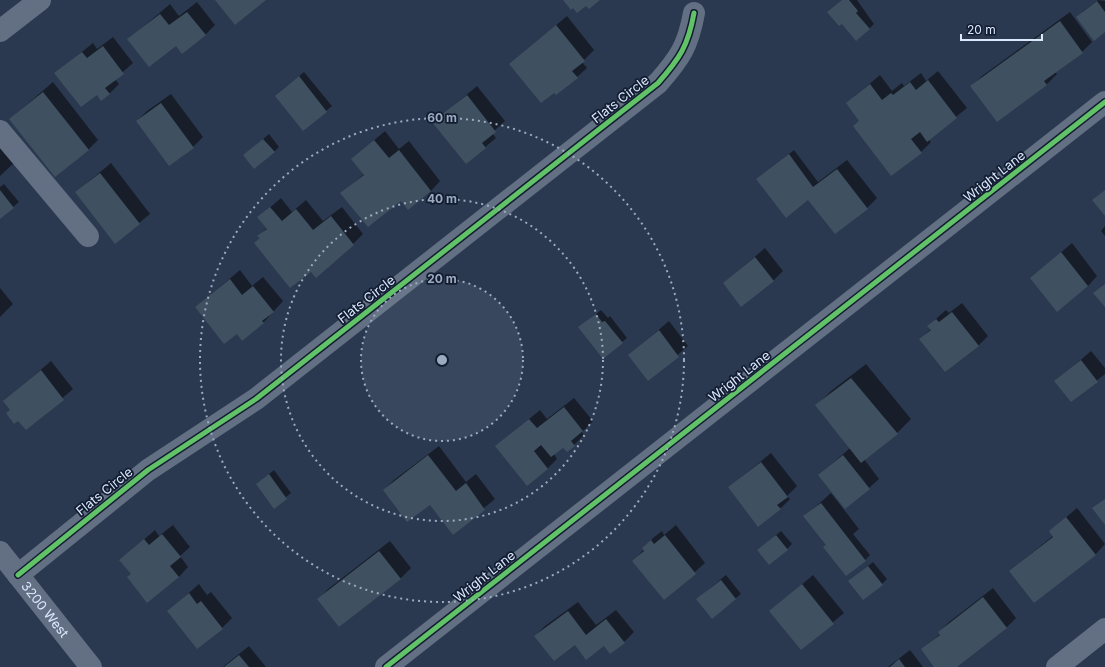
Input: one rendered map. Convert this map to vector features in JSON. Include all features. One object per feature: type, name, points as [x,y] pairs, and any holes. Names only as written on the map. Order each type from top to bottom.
[{"type":"street","points":[[0,31],[40,0]]},
{"type":"street","name":"Flats Circle","points":[[18,575],[148,470],[256,399],[658,83],[676,62],[690,37],[694,13]]},
{"type":"street","name":"Wright Lane","points":[[386,667],[1105,102]]},
{"type":"street","points":[[0,131],[88,236]]},
{"type":"street","name":"3200 West","points":[[0,552],[91,667]]},
{"type":"street","points":[[1056,667],[1105,629]]},
{"type":"building","points":[[215,0],[266,0],[235,25]]},
{"type":"building","points":[[563,0],[600,0],[589,9],[586,6],[577,13],[573,8],[571,10]]},
{"type":"building","points":[[842,0],[849,0],[858,11],[856,13],[870,29],[856,41],[842,24],[839,26],[827,12]]},
{"type":"building","points":[[1097,1],[1105,12],[1105,32],[1094,41],[1076,17]]},
{"type":"building","points":[[187,12],[206,35],[182,54],[176,46],[149,67],[127,39],[160,14],[169,25]]},
{"type":"building","points":[[1060,21],[1083,53],[1044,81],[1047,85],[997,122],[970,86]]},
{"type":"building","points":[[556,25],[585,61],[572,71],[578,78],[556,95],[554,93],[541,103],[509,64]]},
{"type":"building","points":[[103,46],[124,74],[105,88],[110,94],[101,101],[97,95],[81,107],[54,73],[82,52],[87,58]]},
{"type":"building","points":[[299,76],[327,112],[303,131],[275,96]]},
{"type":"building","points":[[928,80],[957,118],[927,142],[920,132],[911,139],[922,153],[891,176],[853,126],[859,121],[846,103],[870,84],[882,100],[891,93],[893,95],[910,82],[916,90]]},
{"type":"building","points":[[43,92],[89,150],[55,177],[9,119]]},
{"type":"building","points":[[467,95],[496,132],[482,143],[486,148],[466,164],[432,122]]},
{"type":"building","points":[[161,103],[194,148],[169,166],[136,121]]},
{"type":"building","points":[[263,139],[275,152],[254,169],[243,155]]},
{"type":"building","points":[[374,140],[389,158],[399,150],[431,191],[408,210],[401,201],[368,227],[340,193],[364,175],[351,159]]},
{"type":"building","points":[[789,154],[813,187],[837,169],[868,209],[835,234],[808,200],[786,218],[756,179]]},
{"type":"building","points":[[100,173],[140,224],[115,244],[75,192]]},
{"type":"building","points":[[0,190],[14,208],[0,219]]},
{"type":"building","points":[[1105,190],[1105,216],[1092,200]]},
{"type":"building","points":[[270,207],[282,221],[296,209],[313,230],[331,216],[354,245],[316,278],[311,272],[290,288],[254,243],[260,238],[257,236],[267,229],[257,217]]},
{"type":"building","points":[[1061,252],[1088,286],[1057,312],[1030,278]]},
{"type":"building","points":[[755,257],[774,281],[741,307],[723,283]]},
{"type":"building","points":[[230,279],[242,295],[253,286],[274,312],[262,321],[264,323],[242,341],[237,334],[224,344],[195,307]]},
{"type":"building","points":[[1105,284],[1105,307],[1093,293]]},
{"type":"building","points":[[952,312],[979,346],[945,372],[919,339],[931,330],[927,326],[936,319],[939,322]]},
{"type":"building","points":[[596,314],[602,322],[605,321],[623,343],[603,359],[578,327]]},
{"type":"building","points":[[659,330],[679,357],[648,381],[628,355]]},
{"type":"building","points":[[1081,360],[1098,382],[1071,402],[1054,381]]},
{"type":"building","points":[[41,370],[64,400],[26,430],[18,421],[14,424],[6,413],[10,410],[3,401]]},
{"type":"building","points":[[851,378],[898,434],[861,463],[815,405]]},
{"type":"building","points":[[564,407],[583,431],[571,441],[575,446],[567,452],[563,448],[551,457],[541,445],[534,451],[548,469],[527,486],[495,446],[529,419],[537,428]]},
{"type":"building","points":[[428,455],[456,491],[466,483],[485,510],[453,535],[430,505],[407,522],[383,490]]},
{"type":"building","points":[[843,455],[870,489],[845,509],[818,475]]},
{"type":"building","points":[[761,462],[788,497],[777,505],[781,509],[758,527],[728,487]]},
{"type":"building","points":[[269,474],[287,499],[274,509],[256,484]]},
{"type":"building","points":[[1105,499],[1105,525],[1092,508]]},
{"type":"building","points":[[821,503],[866,561],[846,576],[823,547],[826,545],[803,516]]},
{"type":"building","points":[[1066,517],[1096,555],[1034,603],[1009,571],[1053,537],[1049,531]]},
{"type":"building","points":[[162,534],[181,557],[170,566],[179,577],[147,603],[127,577],[131,574],[119,560],[144,539],[149,545]]},
{"type":"building","points":[[665,535],[696,574],[664,600],[632,561],[644,551],[642,548],[651,540],[654,544]]},
{"type":"building","points":[[776,535],[788,550],[769,565],[757,550]]},
{"type":"building","points":[[379,551],[401,579],[339,627],[317,599]]},
{"type":"building","points":[[868,566],[883,585],[863,600],[848,581]]},
{"type":"building","points":[[721,580],[736,599],[712,619],[696,599]]},
{"type":"building","points":[[802,584],[834,624],[801,650],[769,611]]},
{"type":"building","points":[[189,593],[197,604],[201,601],[223,629],[197,649],[167,611]]},
{"type":"building","points":[[983,597],[1007,628],[957,667],[934,667],[921,649],[940,635],[938,632]]},
{"type":"building","points":[[568,611],[586,635],[606,619],[625,643],[610,654],[604,646],[586,660],[575,645],[554,661],[534,636]]},
{"type":"building","points":[[239,655],[249,667],[224,667]]},
{"type":"building","points":[[899,659],[905,667],[890,667]]},
{"type":"cycle path","points":[[18,575],[148,470],[256,399],[658,83],[682,51],[689,34],[694,13]]},
{"type":"cycle path","points":[[386,667],[1105,102]]}]
